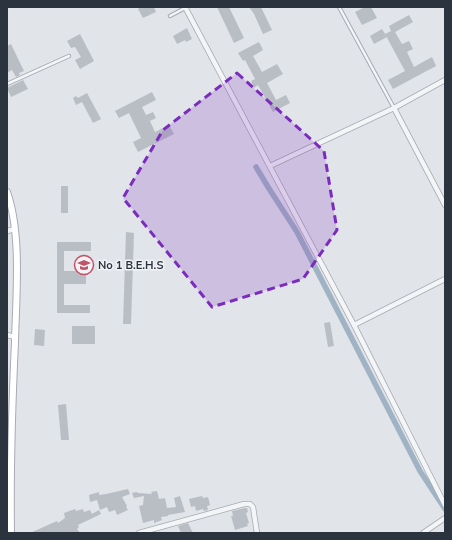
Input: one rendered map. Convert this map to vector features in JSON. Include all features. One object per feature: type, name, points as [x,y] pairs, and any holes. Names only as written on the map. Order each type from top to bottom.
[{"type":"main road","points":[[7,192],[13,210],[17,276],[9,453],[11,533]]},
{"type":"street","points":[[186,7],[354,325],[445,505]]},
{"type":"street","points":[[270,166],[394,108],[445,80]]},
{"type":"street","points":[[394,108],[445,205]]},
{"type":"street","points":[[7,231],[15,229]]},
{"type":"street","points":[[354,325],[445,280]]},
{"type":"street","points":[[7,335],[15,337]]},
{"type":"street","points":[[139,533],[248,504],[253,506],[257,533]]},
{"type":"street","points":[[423,533],[445,518]]},
{"type":"lane","points":[[170,16],[186,7]]},
{"type":"lane","points":[[339,7],[394,108]]},
{"type":"lane","points":[[7,84],[69,56]]},
{"type":"highlighted area","points":[[237,73],[324,151],[337,230],[303,279],[212,307],[123,198],[163,130]]},
{"type":"building","points":[[141,7],[154,7],[156,12],[143,18],[138,9]]},
{"type":"building","points":[[217,7],[229,7],[244,38],[234,43]]},
{"type":"building","points":[[249,7],[261,7],[272,30],[263,34],[254,14]]},
{"type":"building","points":[[365,7],[371,7],[377,18],[362,25],[355,12]]},
{"type":"building","points":[[409,15],[413,22],[395,32],[402,44],[409,41],[413,49],[407,52],[414,67],[432,57],[436,66],[393,89],[388,80],[405,71],[385,34],[391,31],[389,26]]},
{"type":"building","points":[[187,28],[192,39],[186,42],[185,40],[177,44],[173,36]]},
{"type":"building","points":[[382,29],[387,37],[374,44],[370,36]]},
{"type":"building","points":[[80,34],[94,61],[80,69],[75,60],[81,57],[75,47],[71,48],[67,41]]},
{"type":"building","points":[[259,42],[263,50],[253,56],[262,72],[277,64],[283,74],[267,83],[276,100],[286,95],[290,103],[273,112],[258,85],[254,88],[251,81],[255,79],[245,60],[243,61],[238,53]]},
{"type":"building","points":[[11,44],[24,71],[19,73],[20,75],[16,77],[12,70],[7,73],[7,46]]},
{"type":"building","points":[[23,80],[28,89],[11,97],[7,88]]},
{"type":"building","points":[[152,92],[156,100],[142,107],[146,115],[153,112],[156,118],[150,121],[155,132],[169,125],[174,134],[138,152],[133,142],[141,138],[129,113],[119,118],[115,111]]},
{"type":"building","points":[[87,93],[101,119],[93,123],[82,102],[76,105],[73,98],[76,96],[78,98]]},
{"type":"building","points":[[61,186],[68,186],[68,213],[61,213]]},
{"type":"building","points":[[126,232],[134,233],[131,324],[123,324]]},
{"type":"building","points":[[57,242],[91,242],[91,251],[64,251],[64,271],[86,271],[86,284],[64,284],[64,305],[90,305],[90,313],[57,313]]},
{"type":"building","points":[[330,322],[334,346],[328,347],[324,323]]},
{"type":"building","points":[[72,326],[95,326],[95,344],[72,344]]},
{"type":"building","points":[[35,329],[45,330],[44,346],[34,345]]},
{"type":"building","points":[[66,404],[69,440],[61,440],[58,405]]},
{"type":"building","points":[[128,489],[130,494],[122,497],[128,510],[117,515],[115,510],[109,512],[107,507],[100,510],[97,500],[90,502],[89,495],[99,492],[99,495],[106,494]]},
{"type":"building","points":[[157,491],[159,499],[165,498],[167,508],[176,507],[174,498],[180,496],[185,512],[161,517],[162,520],[154,523],[154,520],[143,523],[139,506],[143,505],[144,496],[134,498],[132,493],[137,492],[152,494],[151,492]]},
{"type":"building","points":[[202,496],[203,498],[208,497],[210,505],[207,506],[208,510],[204,511],[203,509],[196,511],[195,506],[191,507],[189,499]]},
{"type":"building","points":[[247,508],[248,512],[246,513],[249,523],[247,524],[248,526],[235,530],[231,516],[233,516],[232,511]]},
{"type":"building","points":[[75,509],[76,511],[83,509],[84,512],[90,510],[92,514],[99,510],[101,514],[78,525],[79,527],[77,529],[80,533],[30,533],[57,521],[58,523],[65,518],[64,513]]},
{"type":"building","points":[[188,523],[193,533],[181,533],[178,526]]},
{"type":"waterway","points":[[256,167],[297,232],[420,471],[445,509]]},
{"type":"place","name":"No 1 B.E.H.S","points":[[84,265]]}]
